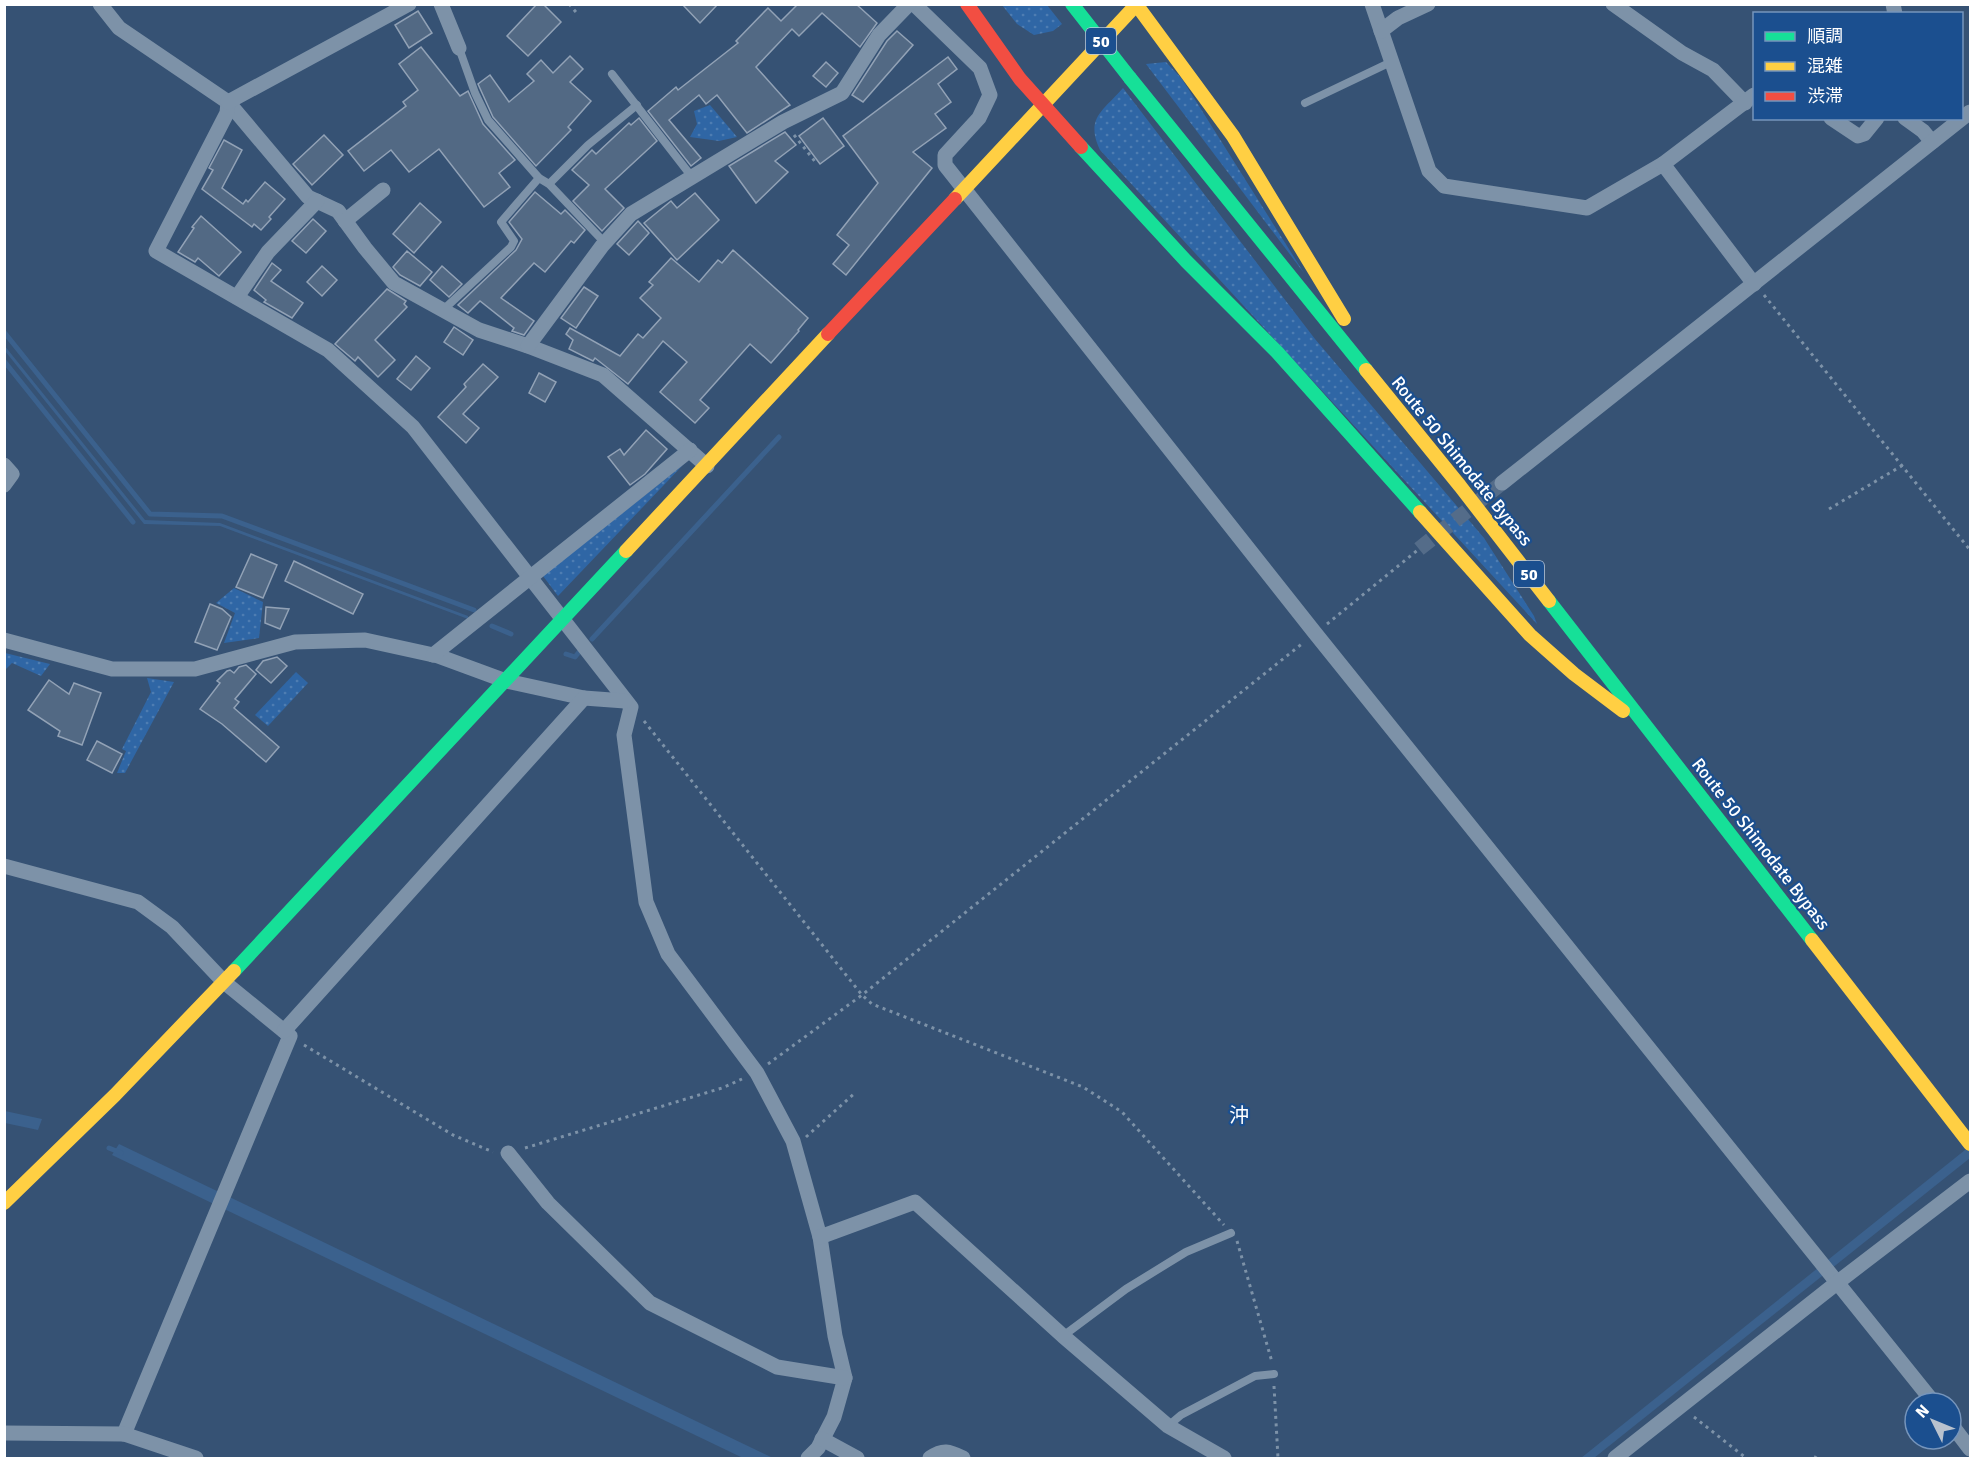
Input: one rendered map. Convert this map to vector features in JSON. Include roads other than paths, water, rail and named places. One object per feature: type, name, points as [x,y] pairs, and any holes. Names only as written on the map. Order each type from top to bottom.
[{"type":"main road","points":[[966,4],[1020,79],[1042,105],[1178,253],[1277,352],[1530,635],[1574,674],[1654,735]]},
{"type":"main road","name":"Route 50 Shimodate Bypass","points":[[1072,4],[1461,486],[1971,1144]]},
{"type":"main road","points":[[4,1203],[59,1152],[224,982],[1136,5],[1233,136],[1399,411]]},
{"type":"street","points":[[100,4],[119,28],[228,102],[308,197],[338,211],[394,283],[479,330],[603,375],[707,465]]},
{"type":"street","points":[[228,102],[409,4]]},
{"type":"street","points":[[441,4],[459,48]]},
{"type":"street","points":[[528,346],[605,243],[631,214],[783,122],[842,93],[879,35],[909,4]]},
{"type":"street","points":[[914,4],[980,68],[990,94],[979,118],[945,155],[945,165],[1315,633],[1924,1391]]},
{"type":"street","points":[[1372,4],[1429,171],[1444,186],[1587,208],[1663,164],[1750,99],[1713,70],[1682,52],[1613,4]]},
{"type":"street","points":[[1381,31],[1398,18],[1428,4]]},
{"type":"street","points":[[228,102],[227,113],[156,251],[328,351],[413,427],[628,704],[624,735],[646,902],[668,954],[757,1073],[794,1146],[820,1238],[845,1378],[834,1417],[818,1448],[808,1458]]},
{"type":"street","points":[[1834,120],[1858,136],[1864,134],[1875,120]]},
{"type":"street","points":[[1908,120],[1923,131],[1932,142]]},
{"type":"street","points":[[1502,483],[1961,120]]},
{"type":"street","points":[[1663,164],[1754,284]]},
{"type":"street","points":[[345,221],[383,190]]},
{"type":"street","points":[[237,297],[268,252],[317,201]]},
{"type":"street","points":[[433,655],[690,450]]},
{"type":"street","points":[[4,465],[12,474],[4,485]]},
{"type":"street","points":[[4,640],[112,669],[195,669],[294,642],[365,640],[433,655],[506,681],[584,698],[628,704]]},
{"type":"street","points":[[124,1434],[287,1033],[584,698]]},
{"type":"street","points":[[4,866],[138,902],[172,927],[224,982],[287,1033]]},
{"type":"street","points":[[508,1153],[549,1203],[651,1303],[777,1367],[845,1378]]},
{"type":"street","points":[[1615,1458],[1838,1282],[1971,1181]]},
{"type":"street","points":[[820,1238],[915,1202],[1063,1336],[1168,1426],[1224,1458]]},
{"type":"street","points":[[4,1433],[124,1434],[196,1458]]},
{"type":"street","points":[[822,1439],[857,1458]]},
{"type":"street","points":[[930,1458],[939,1452],[949,1451],[963,1458]]},
{"type":"lane","points":[[459,48],[475,93],[488,120],[539,177],[549,184],[605,243]]},
{"type":"lane","points":[[1305,102],[1390,62]]},
{"type":"lane","points":[[612,74],[692,177]]},
{"type":"lane","points":[[549,184],[588,145],[637,105]]},
{"type":"lane","points":[[443,310],[511,247],[514,241],[501,222],[539,177]]},
{"type":"lane","points":[[1063,1336],[1126,1289],[1186,1252],[1231,1233]]},
{"type":"lane","points":[[1168,1426],[1181,1415],[1255,1376],[1274,1374]]},
{"type":"waterway","points":[[4,332],[150,514],[222,516],[474,610]]},
{"type":"waterway","points":[[4,361],[133,522]]},
{"type":"waterway","points":[[592,639],[779,437]]},
{"type":"waterway","points":[[492,626],[511,634]]},
{"type":"waterway","points":[[566,654],[575,657],[579,652]]},
{"type":"waterway","points":[[109,1148],[121,1153]]},
{"type":"tunnel","points":[[1419,549],[1502,483]]},
{"type":"district","name":"沖","points":[[1239,1115]]}]
